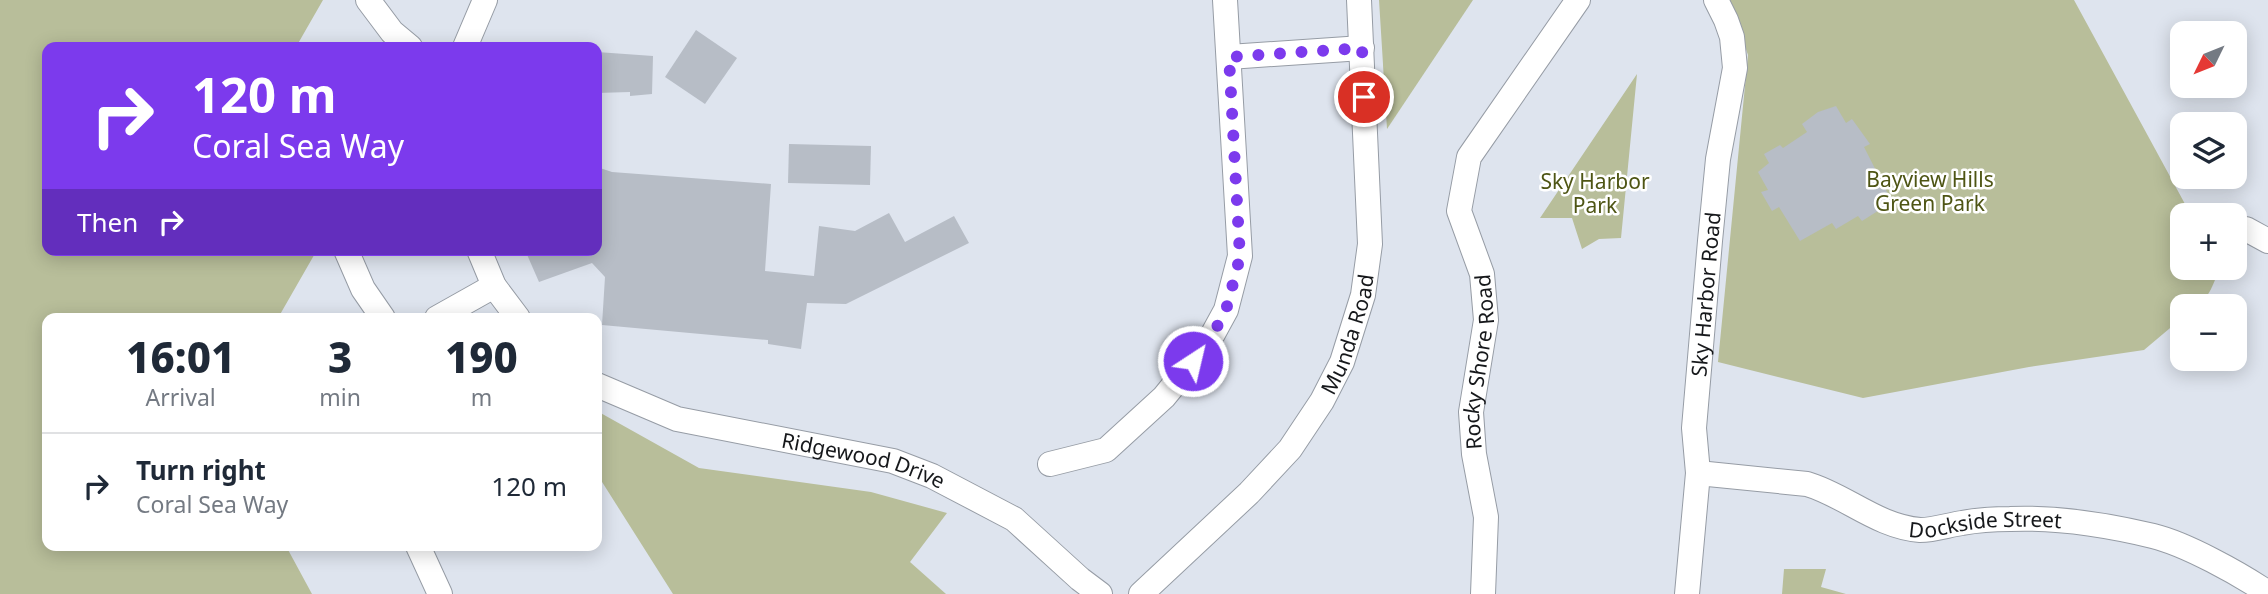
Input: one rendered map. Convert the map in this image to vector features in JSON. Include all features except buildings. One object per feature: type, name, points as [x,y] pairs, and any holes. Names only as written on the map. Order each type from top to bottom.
[{"type":"street","points":[[368,0],[392,32],[404,42]]},
{"type":"street","points":[[467,42],[485,0]]},
{"type":"street","points":[[1050,464],[1106,450],[1164,397],[1208,343],[1226,310],[1240,257],[1225,0]]},
{"type":"street","name":"Munda Road","points":[[1141,594],[1249,493],[1290,449],[1322,401],[1342,362],[1363,295],[1370,244],[1359,0]]},
{"type":"street","name":"Rocky Shore Road","points":[[1483,594],[1486,517],[1474,454],[1471,412],[1486,320],[1482,274],[1459,211],[1469,157],[1578,0]]},
{"type":"street","name":"Sky Harbor Road","points":[[1687,594],[1698,473],[1694,428],[1711,231],[1718,159],[1735,68],[1732,37],[1716,0]]},
{"type":"street","points":[[1229,57],[1362,48]]},
{"type":"street","points":[[2247,230],[2268,241]]},
{"type":"street","points":[[349,256],[363,289],[380,313]]},
{"type":"street","points":[[482,256],[494,286],[514,313]]},
{"type":"street","points":[[446,313],[494,286]]},
{"type":"street","name":"Ridgewood Drive","points":[[602,387],[677,419],[893,461],[932,476],[1014,519],[1100,594]]},
{"type":"street","name":"Dockside Street","points":[[1698,473],[1807,484],[1822,488],[1880,519],[1918,530],[1982,520],[2029,519],[2086,524],[2155,537],[2233,572],[2268,593]]},
{"type":"street","points":[[420,551],[440,594]]},
{"type":"green space","points":[[0,0],[323,0],[299,42],[42,42],[42,256],[314,256],[281,313],[42,313],[42,551],[289,551],[312,594],[0,594]]},
{"type":"green space","points":[[1379,0],[1473,0],[1387,129]]},
{"type":"green space","name":"Bayview Hills Green Park","points":[[1729,0],[2074,0],[2170,176],[2170,189],[2177,189],[2184,203],[2170,203],[2170,280],[2215,280],[2211,290],[2208,294],[2170,294],[2170,328],[2144,350],[2029,367],[1863,398],[1718,362],[1748,55]]},
{"type":"green space","name":"Sky Harbor Park","points":[[1637,74],[1621,238],[1599,239],[1582,249],[1572,218],[1540,218]]},
{"type":"green space","points":[[602,414],[699,468],[871,492],[947,513],[910,562],[946,594],[673,594],[602,482]]},
{"type":"green space","points":[[1784,569],[1826,569],[1821,587],[1846,594],[1782,594]]},
{"type":"route","points":[[1193,361],[1208,343],[1226,310],[1240,257],[1229,57],[1362,48],[1364,97]]}]
